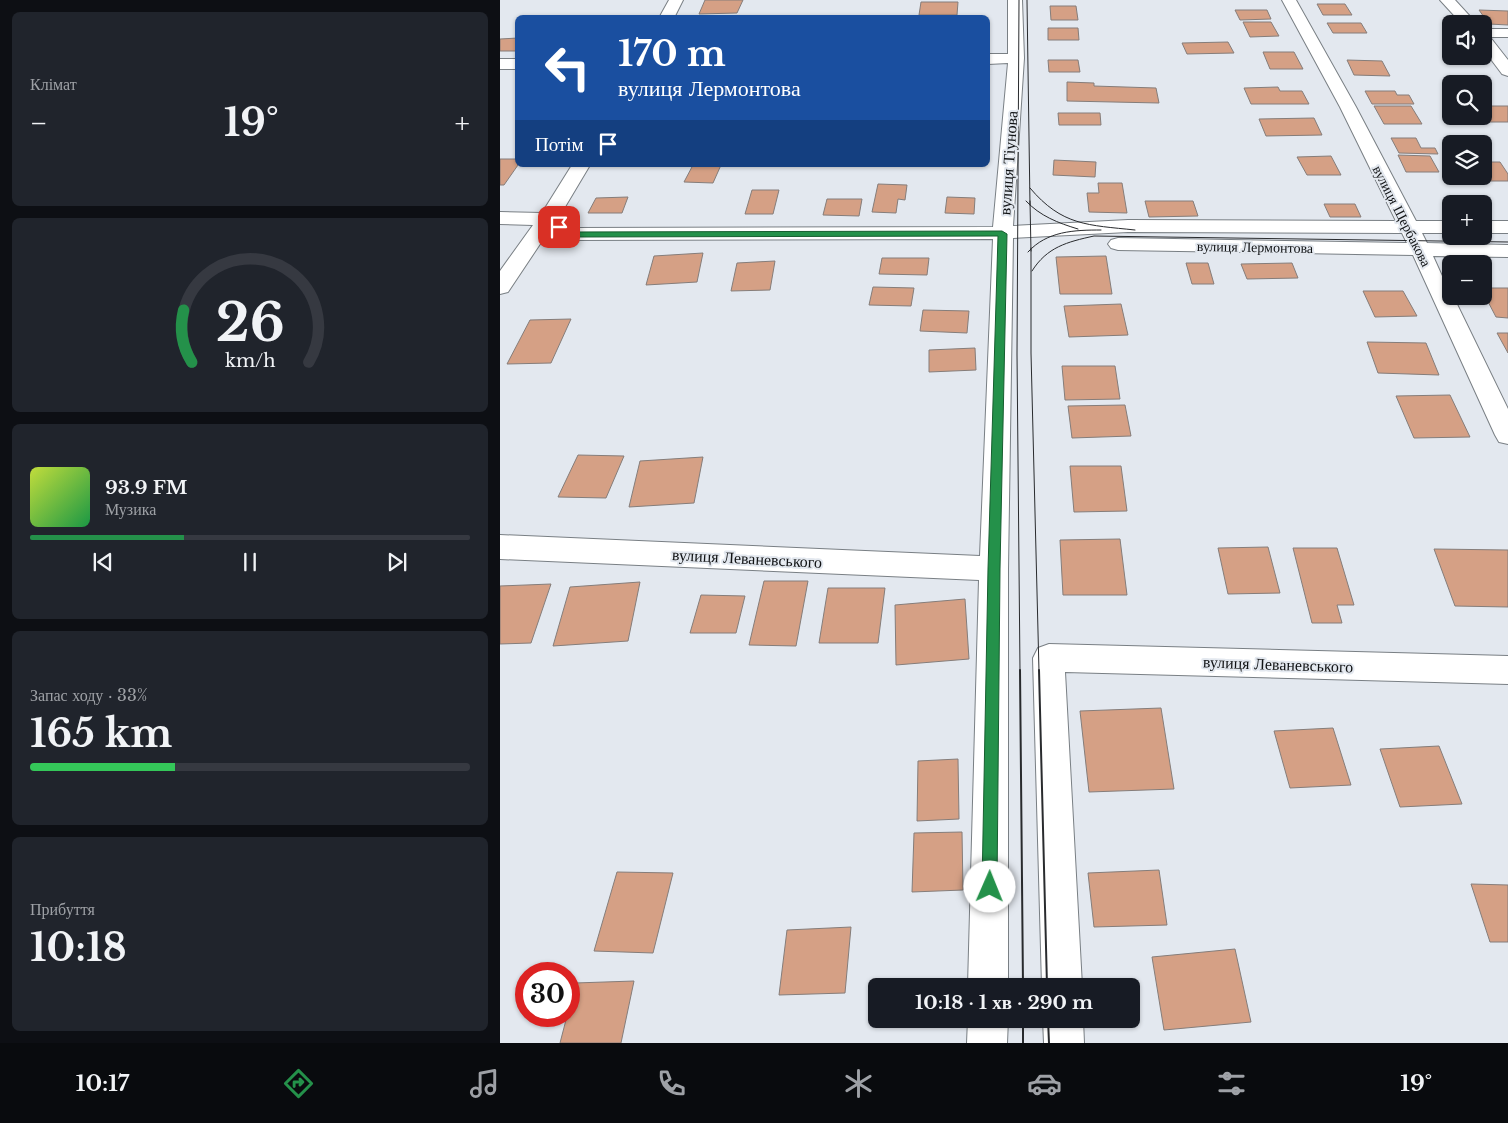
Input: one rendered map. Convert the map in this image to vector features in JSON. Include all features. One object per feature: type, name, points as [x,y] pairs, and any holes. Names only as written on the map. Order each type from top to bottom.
[{"type":"street","points":[[668,15],[676,0]]},
{"type":"street","name":"вулиця Тіунова","points":[[988,978],[994,569],[1002,234],[1016,58],[1015,0]]},
{"type":"street","name":"вулиця Щербакова","points":[[1289,0],[1348,107],[1420,250],[1508,435]]},
{"type":"street","points":[[1447,0],[1461,15]]},
{"type":"street","points":[[1492,33],[1508,33]]},
{"type":"street","points":[[1492,51],[1508,72]]},
{"type":"street","points":[[990,58],[1016,58]]},
{"type":"street","points":[[500,64],[515,64]]},
{"type":"street","points":[[500,288],[548,219],[580,167]]},
{"type":"street","points":[[500,218],[548,219],[570,234]]},
{"type":"street","name":"вулиця Лермонтова","points":[[526,248],[570,234],[1002,234],[1128,226],[1442,227]]},
{"type":"street","points":[[1492,227],[1508,227]]},
{"type":"street","name":"вулиця Лермонтова","points":[[1002,234],[1103,244],[1508,251]]},
{"type":"street","name":"вулиця Леваневського","points":[[500,547],[994,569]]},
{"type":"street","name":"вулиця Леваневського","points":[[1062,978],[1049,658],[1508,670]]},
{"type":"street","points":[[988,1028],[988,1043]]},
{"type":"street","points":[[1063,1028],[1064,1043]]},
{"type":"building","points":[[705,0],[743,0],[737,13],[699,14]]},
{"type":"building","points":[[921,2],[958,2],[957,15],[919,15]]},
{"type":"building","points":[[1317,4],[1345,4],[1352,15],[1323,15]]},
{"type":"building","points":[[1050,6],[1076,6],[1078,20],[1051,20]]},
{"type":"building","points":[[1235,10],[1267,10],[1271,19],[1240,20]]},
{"type":"building","points":[[1479,10],[1508,11],[1508,25],[1492,24],[1492,15],[1483,15]]},
{"type":"building","points":[[1243,22],[1271,22],[1279,36],[1250,37]]},
{"type":"building","points":[[1327,23],[1361,23],[1367,33],[1333,33]]},
{"type":"building","points":[[1048,28],[1078,28],[1079,40],[1048,40]]},
{"type":"building","points":[[515,38],[515,51],[500,51],[500,39]]},
{"type":"building","points":[[1228,42],[1234,53],[1187,54],[1182,43]]},
{"type":"building","points":[[1263,52],[1294,52],[1303,69],[1270,69]]},
{"type":"building","points":[[1048,60],[1078,60],[1080,72],[1049,72]]},
{"type":"building","points":[[1347,60],[1382,61],[1390,76],[1354,75]]},
{"type":"building","points":[[1067,82],[1094,83],[1094,86],[1156,88],[1159,103],[1067,101]]},
{"type":"building","points":[[1278,87],[1280,91],[1302,91],[1309,104],[1251,104],[1244,88]]},
{"type":"building","points":[[1365,91],[1395,91],[1397,95],[1409,95],[1414,104],[1372,104]]},
{"type":"building","points":[[1374,106],[1411,106],[1422,124],[1384,124]]},
{"type":"building","points":[[1492,106],[1508,106],[1508,122],[1492,122]]},
{"type":"building","points":[[1058,113],[1100,113],[1101,125],[1059,125]]},
{"type":"building","points":[[1314,118],[1322,135],[1266,136],[1259,119]]},
{"type":"building","points":[[1391,138],[1416,138],[1421,148],[1435,148],[1438,154],[1399,153]]},
{"type":"building","points":[[1398,155],[1430,156],[1439,172],[1406,172]]},
{"type":"building","points":[[1331,156],[1341,175],[1307,175],[1297,157]]},
{"type":"building","points":[[500,159],[515,159],[515,167],[517,167],[504,185],[500,185]]},
{"type":"building","points":[[1054,160],[1096,162],[1095,177],[1053,175]]},
{"type":"building","points":[[1492,162],[1500,162],[1508,174],[1508,181],[1492,181]]},
{"type":"building","points":[[692,167],[720,167],[713,183],[684,182]]},
{"type":"building","points":[[1098,183],[1122,183],[1127,213],[1089,212],[1087,193],[1099,193]]},
{"type":"building","points":[[878,184],[907,185],[905,200],[898,199],[896,213],[872,212]]},
{"type":"building","points":[[752,190],[779,190],[773,214],[745,214]]},
{"type":"building","points":[[628,197],[622,213],[588,213],[596,198]]},
{"type":"building","points":[[947,197],[975,198],[974,214],[945,213]]},
{"type":"building","points":[[827,199],[862,199],[859,216],[823,215]]},
{"type":"building","points":[[1145,201],[1193,201],[1198,216],[1149,217]]},
{"type":"building","points":[[1324,204],[1355,204],[1361,217],[1330,217]]},
{"type":"building","points":[[703,253],[697,282],[646,285],[654,256]]},
{"type":"building","points":[[1106,256],[1112,294],[1060,294],[1056,257]]},
{"type":"building","points":[[882,258],[929,258],[927,275],[879,274]]},
{"type":"building","points":[[775,261],[770,290],[731,291],[737,263]]},
{"type":"building","points":[[1186,263],[1208,263],[1214,284],[1192,284]]},
{"type":"building","points":[[1292,263],[1298,278],[1247,279],[1241,264]]},
{"type":"building","points":[[873,287],[914,288],[911,306],[869,305]]},
{"type":"building","points":[[1492,288],[1508,288],[1508,318],[1496,317],[1490,305],[1492,305]]},
{"type":"building","points":[[1363,291],[1403,291],[1417,316],[1375,317]]},
{"type":"building","points":[[1121,304],[1128,335],[1069,337],[1064,306]]},
{"type":"building","points":[[923,310],[969,311],[967,333],[920,331]]},
{"type":"building","points":[[571,319],[551,363],[507,364],[530,320]]},
{"type":"building","points":[[1497,333],[1508,333],[1508,353]]},
{"type":"building","points":[[1367,342],[1426,343],[1439,375],[1378,373]]},
{"type":"building","points":[[975,348],[976,370],[929,372],[929,350]]},
{"type":"building","points":[[1062,366],[1115,366],[1120,399],[1065,400]]},
{"type":"building","points":[[1450,395],[1470,437],[1414,438],[1396,396]]},
{"type":"building","points":[[1125,405],[1131,436],[1072,438],[1068,406]]},
{"type":"building","points":[[578,455],[624,456],[606,498],[558,497]]},
{"type":"building","points":[[703,457],[694,503],[629,507],[640,461]]},
{"type":"building","points":[[1070,466],[1121,466],[1127,511],[1074,512]]},
{"type":"building","points":[[1120,539],[1127,595],[1063,595],[1060,540]]},
{"type":"building","points":[[1268,547],[1280,593],[1228,594],[1218,548]]},
{"type":"building","points":[[1293,548],[1337,548],[1354,605],[1337,605],[1342,623],[1312,623]]},
{"type":"building","points":[[1434,549],[1508,550],[1508,607],[1455,606]]},
{"type":"building","points":[[764,581],[808,581],[796,646],[749,645]]},
{"type":"building","points":[[640,582],[628,641],[553,646],[570,587]]},
{"type":"building","points":[[551,584],[531,643],[500,644],[500,586]]},
{"type":"building","points":[[828,588],[885,588],[878,643],[819,643]]},
{"type":"building","points":[[701,595],[745,596],[736,633],[690,633]]},
{"type":"building","points":[[965,599],[969,659],[896,665],[895,605]]},
{"type":"building","points":[[1161,708],[1174,789],[1089,792],[1080,711]]},
{"type":"building","points":[[1333,728],[1351,785],[1290,788],[1274,731]]},
{"type":"building","points":[[1439,746],[1462,804],[1400,807],[1380,749]]},
{"type":"building","points":[[958,759],[959,819],[917,821],[918,761]]},
{"type":"building","points":[[962,832],[963,890],[912,892],[914,833]]},
{"type":"building","points":[[1159,870],[1167,925],[1094,927],[1088,873]]},
{"type":"building","points":[[617,872],[673,873],[653,953],[594,951]]},
{"type":"building","points":[[1471,884],[1508,885],[1508,942],[1490,942]]},
{"type":"building","points":[[851,927],[845,993],[779,995],[787,930]]},
{"type":"building","points":[[1235,949],[1251,1022],[1164,1030],[1152,957]]},
{"type":"building","points":[[634,981],[621,1043],[560,1043],[564,1027],[580,1027],[580,983]]},
{"type":"tram line","points":[[1019,0],[1017,354],[1020,671]]},
{"type":"tram line","points":[[1027,0],[1030,205]]},
{"type":"tram line","points":[[1030,188],[1042,201],[1065,217],[1090,225],[1135,230]]},
{"type":"tram line","points":[[1026,201],[1030,205]]},
{"type":"tram line","points":[[1030,205],[1050,218],[1078,229]]},
{"type":"tram line","points":[[1030,205],[1031,249]]},
{"type":"tram line","points":[[1031,249],[1044,240],[1062,233],[1081,230],[1101,230]]},
{"type":"tram line","points":[[1032,271],[1044,256],[1058,247],[1094,236],[1508,242]]},
{"type":"tram line","points":[[1028,252],[1031,249]]},
{"type":"tram line","points":[[1031,251],[1031,353],[1039,671]]},
{"type":"tram line","points":[[1020,670],[1023,978]]},
{"type":"tram line","points":[[1039,670],[1047,978]]},
{"type":"tram line","points":[[1023,1028],[1023,1043]]},
{"type":"tram line","points":[[1048,1028],[1049,1043]]},
{"type":"route","points":[[559,227],[570,234],[1002,234],[994,569],[990,887]]}]
